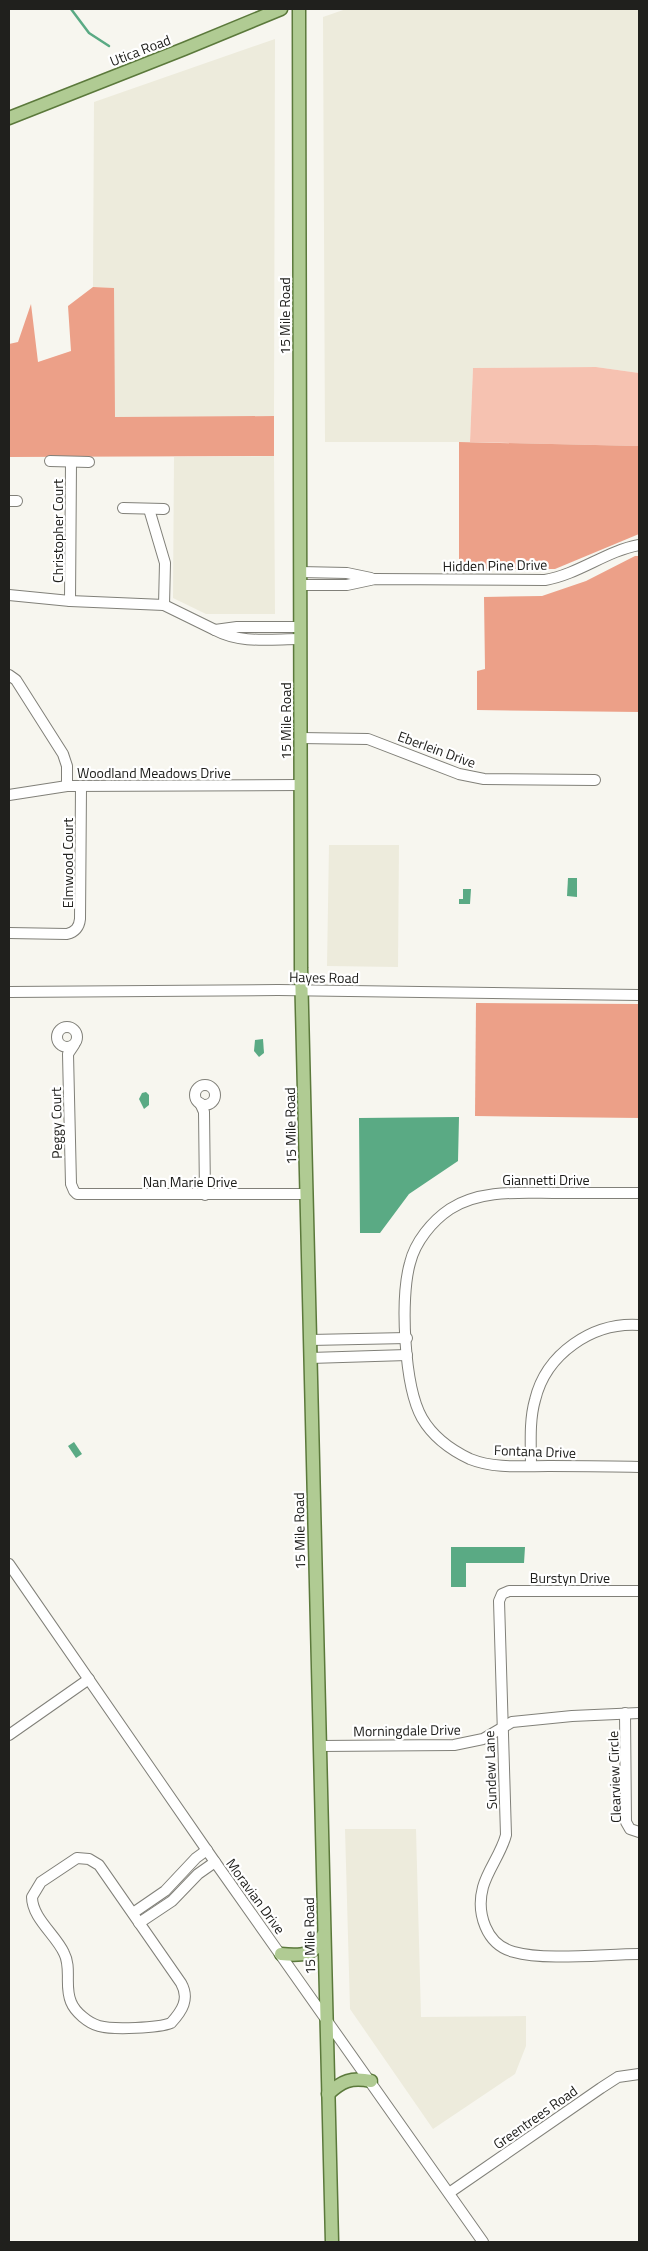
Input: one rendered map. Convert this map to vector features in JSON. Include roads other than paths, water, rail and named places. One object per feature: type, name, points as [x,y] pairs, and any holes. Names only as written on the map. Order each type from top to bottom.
[{"type":"main road","name":"Utica Road","points":[[9,116],[184,49],[281,9]]},
{"type":"main road","name":"15 Mile Road","points":[[299,9],[302,991],[332,2242]]},
{"type":"main road","points":[[281,1954],[298,1956],[310,1952],[320,1943],[324,1930]]},
{"type":"main road","points":[[328,2094],[338,2084],[347,2080],[371,2081]]},
{"type":"street","points":[[50,462],[89,462]]},
{"type":"street","name":"Christopher Court","points":[[70,462],[70,601]]},
{"type":"street","points":[[123,508],[164,508]]},
{"type":"street","points":[[149,508],[165,562],[164,605]]},
{"type":"street","name":"Hidden Pine Drive","points":[[300,579],[347,585],[375,579],[545,580],[572,573],[639,545]]},
{"type":"street","points":[[9,595],[70,601],[164,605],[228,637],[241,639],[300,633]]},
{"type":"street","points":[[9,675],[16,680],[63,754],[67,766],[67,786]]},
{"type":"street","name":"Eberlein Drive","points":[[300,738],[368,739],[459,774],[484,779],[595,780]]},
{"type":"street","name":"Woodland Meadows Drive","points":[[9,795],[67,786],[300,785]]},
{"type":"street","name":"Elmwood Court","points":[[9,933],[67,934],[72,933],[78,928],[80,919],[80,786]]},
{"type":"street","name":"Hayes Road","points":[[9,992],[302,991],[639,995]]},
{"type":"street","name":"Peggy Court","points":[[65,1050],[74,1045],[77,1039],[76,1033],[71,1028],[65,1028],[58,1034],[58,1041],[65,1050],[71,1184],[74,1191]]},
{"type":"street","points":[[204,1106],[205,1195]]},
{"type":"street","name":"Nan Marie Drive","points":[[74,1191],[82,1194],[306,1194]]},
{"type":"street","name":"Giannetti Drive","points":[[407,1338],[406,1282],[410,1262],[426,1233],[450,1209],[466,1201],[496,1193],[639,1193]]},
{"type":"street","points":[[531,1466],[534,1401],[543,1380],[555,1361],[572,1344],[591,1334],[618,1326],[639,1325]]},
{"type":"street","points":[[310,1340],[407,1338]]},
{"type":"street","name":"Fontana Drive","points":[[407,1338],[409,1380],[414,1401],[427,1426],[440,1440],[463,1455],[483,1463],[531,1466],[639,1466]]},
{"type":"street","points":[[310,1358],[407,1355]]},
{"type":"street","name":"Moravian Drive","points":[[9,1566],[483,2242]]},
{"type":"street","name":"Burstyn Drive","points":[[502,1594],[509,1591],[639,1591]]},
{"type":"street","name":"Sundew Lane","points":[[502,1594],[499,1601],[506,1835],[503,1847],[483,1887],[481,1908],[483,1925],[504,1948],[528,1954],[639,1954]]},
{"type":"street","points":[[9,1735],[89,1680]]},
{"type":"street","name":"Clearview Circle","points":[[625,1713],[626,1822],[630,1829],[639,1832]]},
{"type":"street","name":"Morningdale Drive","points":[[320,1746],[454,1745],[483,1740],[512,1722],[639,1713]]},
{"type":"street","points":[[133,1913],[164,1891],[196,1858],[207,1850]]},
{"type":"street","points":[[77,1858],[85,1858],[99,1866],[139,1923],[182,1983],[185,1991],[185,2000],[176,2017],[171,2023],[164,2026],[107,2028],[97,2026],[83,2017],[71,2004],[67,1983],[66,1956],[34,1909],[32,1902],[34,1893],[41,1882],[64,1866],[77,1858]]},
{"type":"street","points":[[139,1923],[172,1901],[198,1874],[215,1862]]},
{"type":"street","name":"Greentrees Road","points":[[450,2193],[618,2077],[639,2074]]},
{"type":"waterway","points":[[71,9],[89,33],[109,46]]}]
